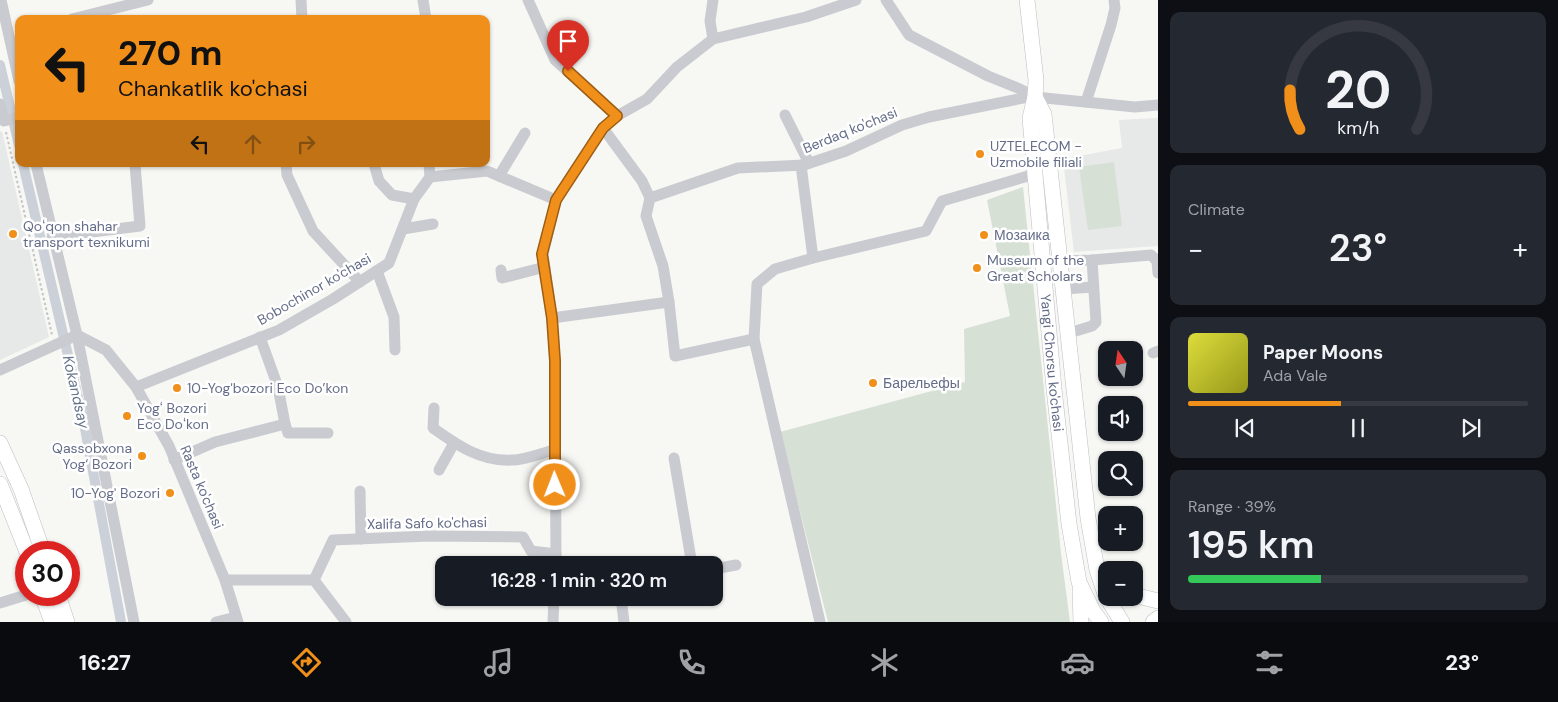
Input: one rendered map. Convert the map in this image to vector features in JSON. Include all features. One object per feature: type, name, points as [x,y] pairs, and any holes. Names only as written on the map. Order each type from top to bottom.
[{"type":"main road","name":"Yangi Chorsu ko'chasi","points":[[1027,0],[1036,80],[1030,118],[1069,524],[1079,582],[1101,622]]},
{"type":"main road","name":"Yangi Chorsu ko'chasi","points":[[1034,97],[1044,114],[1088,518],[1099,561]]},
{"type":"main road","points":[[0,443],[21,489],[39,541]]},
{"type":"main road","points":[[0,484],[23,541]]},
{"type":"main road","points":[[1079,582],[1081,622]]},
{"type":"main road","points":[[1143,597],[1158,601]]},
{"type":"main road","points":[[46,606],[52,622]]},
{"type":"main road","points":[[62,606],[67,622]]},
{"type":"main road","name":"Yangi Chorsu ko'chasi","points":[[1112,606],[1122,622]]},
{"type":"main road","points":[[1153,622],[1158,618]]},
{"type":"street","points":[[0,0],[13,33],[15,49]]},
{"type":"street","points":[[81,15],[104,5],[148,0]]},
{"type":"street","points":[[301,0],[302,15]]},
{"type":"street","points":[[423,0],[425,15]]},
{"type":"street","points":[[528,0],[555,60],[617,116]]},
{"type":"street","points":[[713,0],[710,21],[714,39]]},
{"type":"street","points":[[556,556],[555,361],[552,318],[542,254],[556,200],[603,128],[617,116],[647,99],[677,67],[714,39],[806,17],[856,0]]},
{"type":"street","points":[[886,0],[909,35],[988,76],[1034,97],[1135,107],[1158,105]]},
{"type":"street","points":[[1086,102],[1116,8],[1114,0]]},
{"type":"street","name":"Berdaq ko'chasi","points":[[650,198],[738,168],[805,164],[846,151],[902,125],[929,117],[1034,97]]},
{"type":"street","points":[[0,104],[4,121],[15,118]]},
{"type":"street","points":[[785,115],[805,164],[813,258]]},
{"type":"street","points":[[603,128],[642,181],[650,198],[646,216],[663,266],[675,356],[754,339]]},
{"type":"street","points":[[499,176],[525,134]]},
{"type":"street","points":[[37,167],[77,335],[134,622]]},
{"type":"street","points":[[52,237],[140,226],[134,167]]},
{"type":"street","points":[[286,167],[287,175],[313,231],[360,282]]},
{"type":"street","points":[[375,167],[379,181],[392,195],[414,199]]},
{"type":"street","points":[[429,167],[430,177],[487,171],[556,200]]},
{"type":"street","points":[[820,622],[754,339],[757,284],[775,269],[926,231],[942,201],[1035,174]]},
{"type":"street","name":"Bobochinor ko'chasi","points":[[136,387],[279,330],[389,263],[414,199],[430,177]]},
{"type":"street","points":[[403,229],[433,224]]},
{"type":"street","points":[[1060,261],[1151,255],[1157,261],[1158,273]]},
{"type":"street","points":[[1069,333],[1092,326],[1096,322],[1092,260]]},
{"type":"street","points":[[500,270],[502,278],[544,267]]},
{"type":"street","points":[[377,271],[394,317],[395,350]]},
{"type":"street","points":[[1064,289],[1094,286]]},
{"type":"street","points":[[552,318],[669,302]]},
{"type":"street","points":[[0,370],[77,335]]},
{"type":"street","name":"Rasta ko'chasi","points":[[77,335],[106,350],[136,387],[169,446],[225,580],[237,619]]},
{"type":"street","points":[[260,337],[278,387],[288,433],[328,433]]},
{"type":"street","points":[[434,408],[433,428],[454,443],[479,456],[512,460],[554,450]]},
{"type":"street","points":[[174,460],[215,442],[285,424]]},
{"type":"street","points":[[439,470],[454,443]]},
{"type":"street","points":[[674,458],[690,556]]},
{"type":"street","points":[[360,491],[361,539]]},
{"type":"street","name":"Xalifa Safo ko'chasi","points":[[314,580],[333,540],[429,536],[523,537],[531,551],[545,556]]},
{"type":"street","points":[[723,567],[736,565]]},
{"type":"street","points":[[225,580],[314,580],[346,622]]},
{"type":"street","points":[[0,603],[15,598]]},
{"type":"street","points":[[553,622],[554,606]]},
{"type":"street","points":[[622,606],[624,622]]},
{"type":"street","points":[[216,622],[237,619]]},
{"type":"path","points":[[4,121],[54,344]]},
{"type":"shaded area","points":[[1158,118],[1158,246],[1074,252],[1063,159],[1122,148],[1119,120]]},
{"type":"shaded area","name":"Qoʻqon shahar transport texnikumi","points":[[2,131],[49,337],[0,360],[0,132]]},
{"type":"shaded area","points":[[1114,162],[1122,226],[1088,230],[1079,167]]},
{"type":"shaded area","points":[[1023,187],[1061,553],[1070,622],[828,622],[780,432],[965,382],[964,329],[1010,316],[987,200]]},
{"type":"waterway","name":"Kokandsay","points":[[0,65],[15,128]]},
{"type":"waterway","name":"Kokandsay","points":[[24,167],[84,423],[121,622]]},
{"type":"place","name":"UZTELECOM - Uzmobile filiali","points":[[980,154]]},
{"type":"place","name":"Qoʻqon shahar transport texnikumi","points":[[13,234]]},
{"type":"place","name":"Мозаика","points":[[984,235]]},
{"type":"place","name":"Museum of the Great Scholars","points":[[977,268]]},
{"type":"place","name":"Барельефы","points":[[873,383]]},
{"type":"place","name":"10-Yog'bozori Eco Do’kon","points":[[177,388]]},
{"type":"place","name":"Yogʻ Bozori Eco Doʻkon","points":[[127,416]]},
{"type":"place","name":"Qassobxona Yog‘ Bozori","points":[[142,456]]},
{"type":"place","name":"10-Yog' Bozori","points":[[170,493]]},
{"type":"route","points":[[555,485],[555,361],[552,318],[542,254],[556,200],[603,128],[617,116],[568,71]]}]
